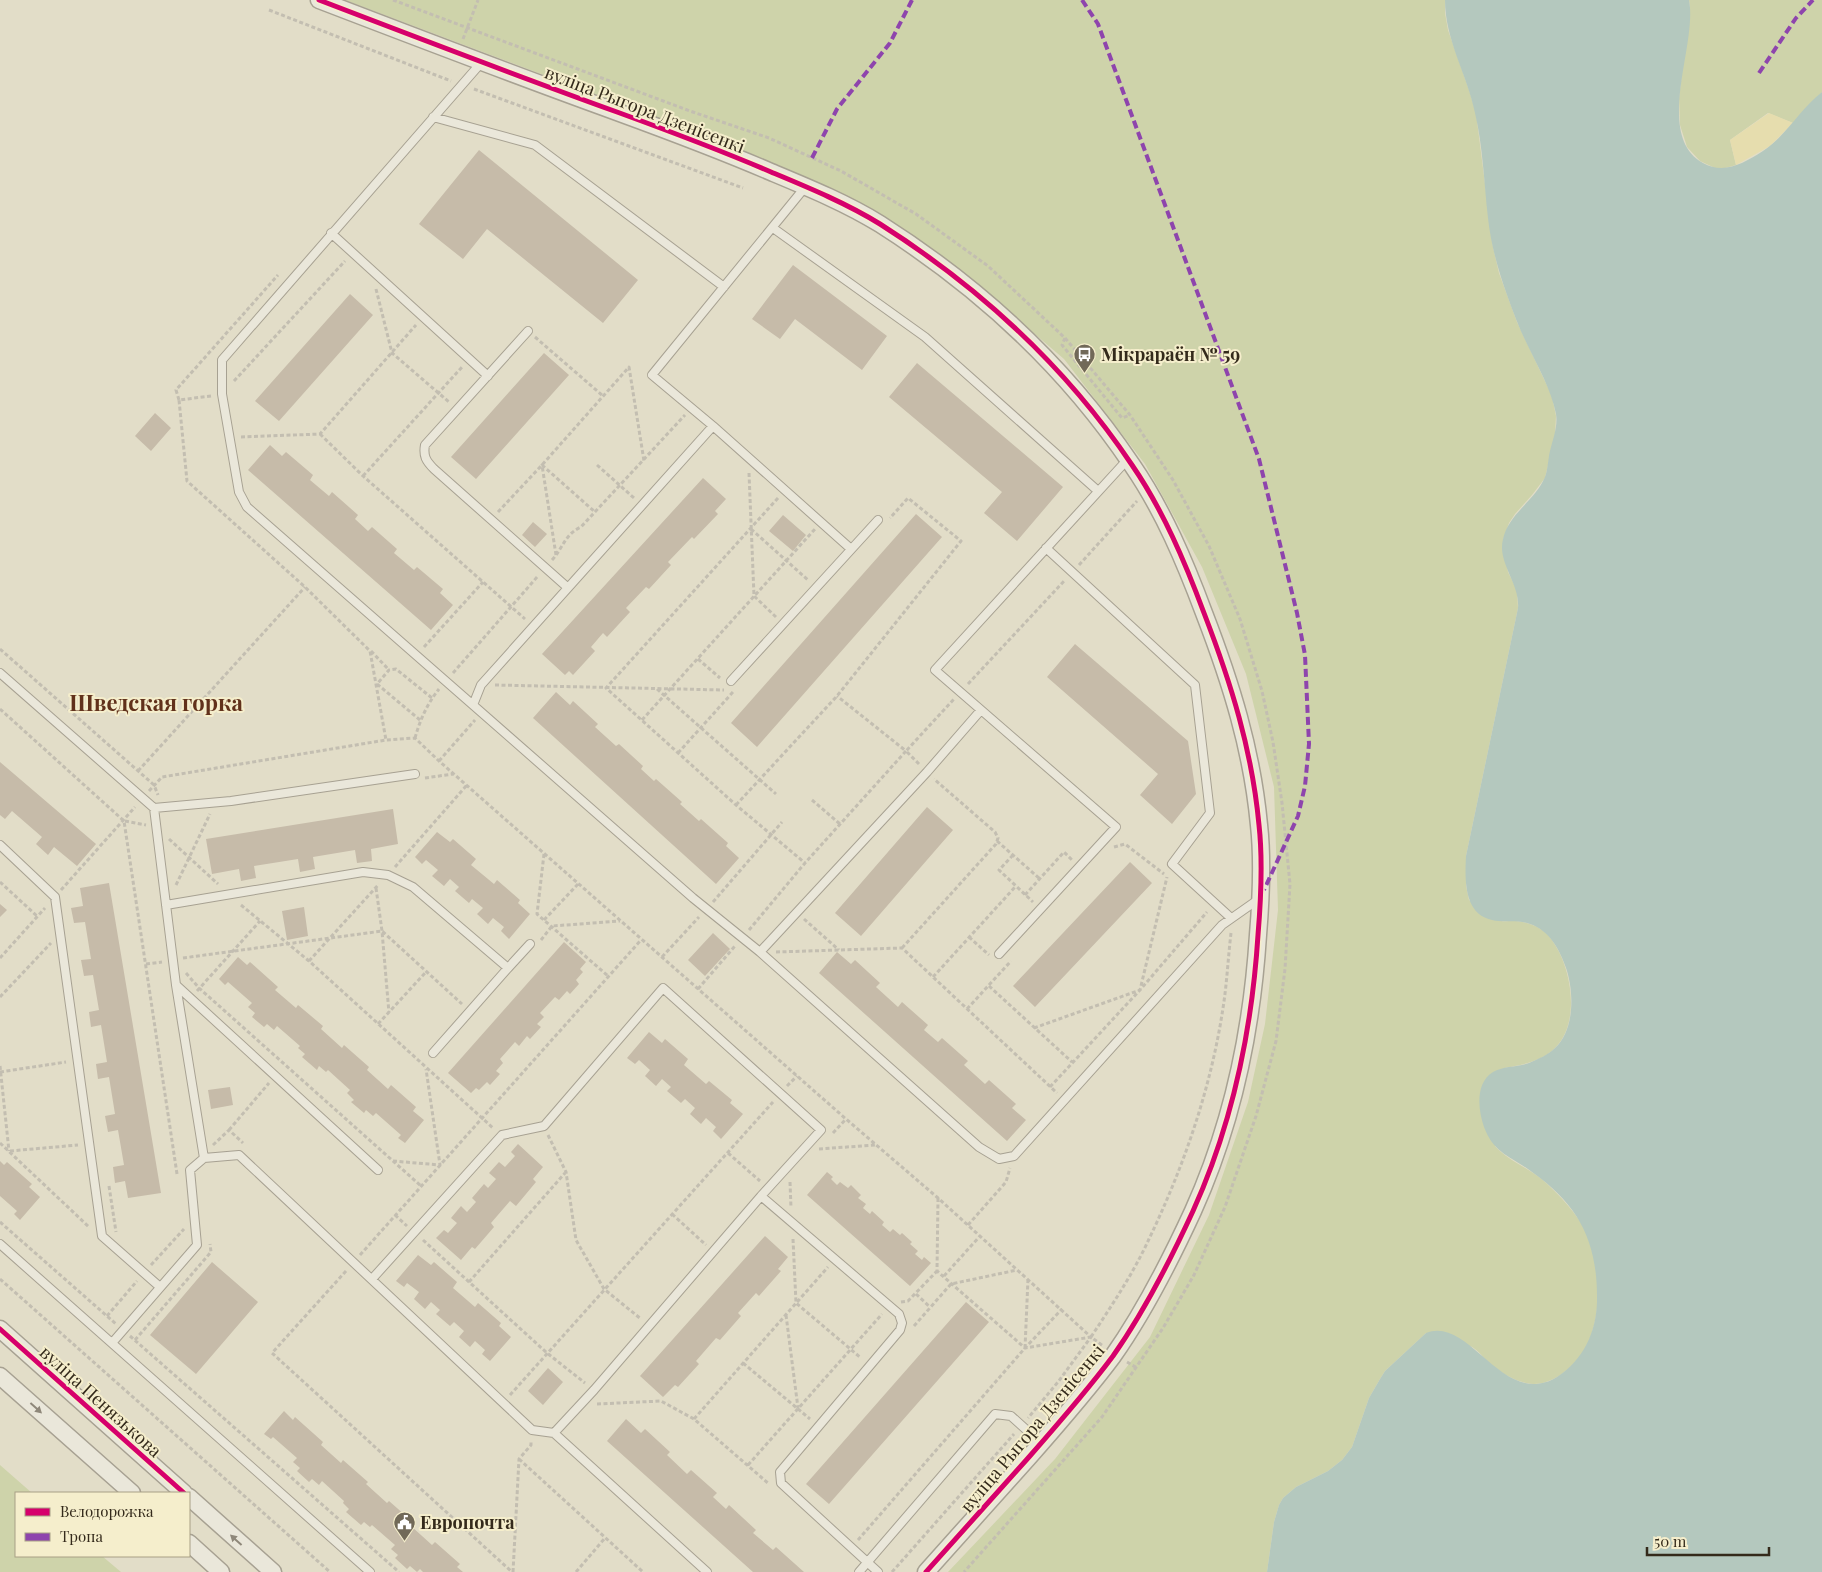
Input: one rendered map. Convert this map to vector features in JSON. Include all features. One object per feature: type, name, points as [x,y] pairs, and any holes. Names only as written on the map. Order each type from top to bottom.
[{"type":"street","name":"вуліца Рыгора Дзенісенкі","points":[[319,0],[481,63],[702,143],[806,186],[876,222],[963,282],[1055,368],[1097,417],[1128,459],[1147,490],[1189,573],[1227,672],[1234,696],[1250,766],[1259,827],[1261,898],[1256,964],[1249,1026],[1230,1105],[1214,1159],[1194,1208],[1169,1259],[1114,1354],[1071,1409],[926,1572]]},
{"type":"street","name":"вуліца Пенязькова","points":[[0,1329],[183,1492]]},
{"type":"street","points":[[0,1376],[131,1492]]},
{"type":"street","points":[[190,1498],[273,1572]]},
{"type":"street","points":[[190,1545],[221,1572]]},
{"type":"lane","points":[[481,63],[222,360],[222,394],[239,492],[248,507],[706,910],[760,952],[979,1146],[999,1159],[1014,1156],[1222,924],[1261,898]]},
{"type":"lane","points":[[433,117],[534,145],[724,287]]},
{"type":"lane","points":[[806,186],[652,375],[713,426],[851,549]]},
{"type":"lane","points":[[773,228],[925,336],[1098,491]]},
{"type":"lane","points":[[331,233],[488,376]]},
{"type":"lane","points":[[528,331],[425,445],[424,454],[428,463],[434,469],[567,588]]},
{"type":"lane","points":[[473,705],[481,685],[713,426]]},
{"type":"lane","points":[[999,954],[1116,826],[935,670],[1128,459]]},
{"type":"lane","points":[[729,683],[878,520]]},
{"type":"lane","points":[[1046,548],[1195,685],[1210,813],[1172,864],[1231,918]]},
{"type":"lane","points":[[0,673],[143,798],[158,808],[231,801],[415,774]]},
{"type":"lane","points":[[760,952],[927,772],[981,710]]},
{"type":"lane","points":[[158,808],[156,826],[176,985],[204,1158]]},
{"type":"lane","points":[[0,845],[55,897],[102,1236],[160,1287]]},
{"type":"lane","points":[[166,905],[363,872],[388,875],[413,887],[508,968]]},
{"type":"lane","points":[[433,1057],[469,1011],[530,944]]},
{"type":"lane","points":[[176,985],[378,1170]]},
{"type":"lane","points":[[372,1279],[502,1135],[544,1126],[663,988],[822,1130],[768,1188],[594,1390],[554,1433]]},
{"type":"lane","points":[[112,1343],[197,1245],[190,1170],[204,1158],[239,1155],[532,1430],[554,1433],[707,1572]]},
{"type":"lane","points":[[761,1196],[836,1258],[899,1314],[902,1323],[900,1330],[870,1367],[817,1426],[780,1472],[781,1483],[878,1572]]},
{"type":"lane","points":[[0,1244],[370,1572]]},
{"type":"lane","points":[[859,1572],[995,1414],[1010,1416],[1041,1443]]},
{"type":"path","points":[[466,28],[478,0]]},
{"type":"path","points":[[269,10],[454,82]]},
{"type":"path","points":[[470,88],[743,188]]},
{"type":"path","points":[[352,254],[222,394],[179,400],[187,480],[305,587],[389,670]]},
{"type":"path","points":[[371,269],[392,353],[457,409]]},
{"type":"path","points":[[231,438],[320,434],[423,317]]},
{"type":"path","points":[[528,331],[603,396]]},
{"type":"path","points":[[1065,338],[1062,346],[1122,418],[1130,414]]},
{"type":"path","points":[[363,476],[470,358]]},
{"type":"path","points":[[491,520],[629,367],[644,461]]},
{"type":"path","points":[[415,738],[420,720],[432,698],[545,569],[574,530],[582,527],[686,414]]},
{"type":"path","points":[[320,434],[363,476],[533,626]]},
{"type":"path","points":[[748,457],[754,596],[783,624]]},
{"type":"path","points":[[542,465],[595,512]]},
{"type":"path","points":[[542,465],[556,555]]},
{"type":"path","points":[[597,465],[642,505]]},
{"type":"path","points":[[606,688],[785,490]]},
{"type":"path","points":[[698,989],[840,824],[1147,490]]},
{"type":"path","points":[[736,805],[837,696],[961,541],[908,498],[888,520]]},
{"type":"path","points":[[642,720],[821,522]]},
{"type":"path","points":[[751,529],[816,587]]},
{"type":"path","points":[[417,655],[483,582]]},
{"type":"path","points":[[138,771],[305,587]]},
{"type":"path","points":[[0,649],[154,784],[158,808]]},
{"type":"path","points":[[370,650],[386,740]]},
{"type":"path","points":[[698,659],[729,683]]},
{"type":"path","points":[[377,684],[389,670],[396,669],[432,698]]},
{"type":"path","points":[[377,684],[420,720]]},
{"type":"path","points":[[481,685],[735,690],[678,753]]},
{"type":"path","points":[[606,688],[736,805],[805,863]]},
{"type":"path","points":[[656,688],[776,794]]},
{"type":"path","points":[[837,696],[906,751],[927,772],[996,832],[998,838],[902,948]]},
{"type":"path","points":[[0,709],[124,821],[156,826],[188,858],[502,1135]]},
{"type":"path","points":[[439,761],[481,713]]},
{"type":"path","points":[[0,957],[162,777],[386,740],[415,738],[578,884],[938,1198],[1091,1337],[1106,1348]]},
{"type":"path","points":[[812,800],[840,824]]},
{"type":"path","points":[[166,905],[211,811]]},
{"type":"path","points":[[124,821],[178,1179]]},
{"type":"path","points":[[662,957],[772,836],[782,822]]},
{"type":"path","points":[[997,841],[1040,879]]},
{"type":"path","points":[[1109,853],[1115,846],[1124,844],[1174,883]]},
{"type":"path","points":[[1025,895],[1064,852],[1079,866]]},
{"type":"path","points":[[544,853],[537,914],[608,976]]},
{"type":"path","points":[[1013,856],[999,870],[1040,909]]},
{"type":"path","points":[[1140,990],[1167,877]]},
{"type":"path","points":[[0,882],[37,916]]},
{"type":"path","points":[[544,920],[578,884]]},
{"type":"path","points":[[933,977],[1016,886]]},
{"type":"path","points":[[376,887],[389,1013]]},
{"type":"path","points":[[892,1572],[1058,1382],[1120,1294],[1149,1240],[1183,1162],[1211,1070],[1223,1008],[1231,932],[1200,906]]},
{"type":"path","points":[[1050,1087],[1140,990],[1207,912]]},
{"type":"path","points":[[804,919],[839,950]]},
{"type":"path","points":[[530,944],[536,946],[552,926],[621,921]]},
{"type":"path","points":[[382,931],[180,959],[187,975],[199,988],[421,1186]]},
{"type":"path","points":[[382,931],[469,1011]]},
{"type":"path","points":[[0,997],[59,934]]},
{"type":"path","points":[[512,1572],[272,1353],[642,940]]},
{"type":"path","points":[[760,952],[902,948],[1064,1100]]},
{"type":"path","points":[[967,1009],[1017,955]]},
{"type":"path","points":[[146,964],[173,960]]},
{"type":"path","points":[[378,1024],[426,972]]},
{"type":"path","points":[[989,986],[1072,1062]]},
{"type":"path","points":[[1034,1028],[1140,990]]},
{"type":"path","points":[[433,1057],[426,1068],[440,1164]]},
{"type":"path","points":[[0,1072],[78,1060]]},
{"type":"path","points":[[229,1130],[285,1065]]},
{"type":"path","points":[[0,1066],[9,1152]]},
{"type":"path","points":[[510,1396],[671,1214],[728,1154],[797,1076]]},
{"type":"path","points":[[544,1126],[566,1172],[576,1240],[604,1289],[649,1326]]},
{"type":"path","points":[[0,1143],[92,1230],[102,1236],[116,1232]]},
{"type":"path","points":[[9,1152],[89,1144]]},
{"type":"path","points":[[818,1149],[875,1145]]},
{"type":"path","points":[[728,1154],[791,1208]]},
{"type":"path","points":[[968,1225],[1006,1182],[1014,1156]]},
{"type":"path","points":[[393,1161],[440,1164]]},
{"type":"path","points":[[469,1282],[566,1172]]},
{"type":"path","points":[[790,1180],[792,1223]]},
{"type":"path","points":[[748,1465],[889,1305],[895,1300],[908,1301],[937,1270],[938,1198]]},
{"type":"path","points":[[671,1214],[713,1251]]},
{"type":"path","points":[[395,1215],[547,1353],[612,1403]]},
{"type":"path","points":[[0,1222],[398,1572]]},
{"type":"path","points":[[144,1258],[151,1265],[185,1228]]},
{"type":"path","points":[[800,1242],[793,1236],[796,1303],[870,1367]]},
{"type":"path","points":[[944,1276],[980,1236]]},
{"type":"path","points":[[694,1419],[836,1258]]},
{"type":"path","points":[[821,1261],[828,1267]]},
{"type":"path","points":[[912,1328],[951,1284],[1017,1269]]},
{"type":"path","points":[[937,1270],[1025,1348]]},
{"type":"path","points":[[107,1316],[144,1272]]},
{"type":"path","points":[[0,1279],[330,1572]]},
{"type":"path","points":[[1025,1348],[1028,1279]]},
{"type":"path","points":[[916,1294],[930,1308]]},
{"type":"path","points":[[851,1548],[1025,1348],[1062,1309]]},
{"type":"path","points":[[786,1315],[798,1408]]},
{"type":"path","points":[[1025,1348],[1091,1337]]},
{"type":"path","points":[[964,1572],[1102,1417],[1137,1368],[1124,1360]]},
{"type":"path","points":[[743,1363],[817,1426]]},
{"type":"path","points":[[581,1404],[661,1401],[694,1419],[776,1490]]},
{"type":"path","points":[[512,1572],[519,1459],[531,1445],[532,1430]]},
{"type":"path","points":[[519,1459],[643,1572]]},
{"type":"path","points":[[850,1534],[858,1540]]},
{"type":"path","points":[[576,1572],[604,1538]]},
{"type":"green space","points":[[345,0],[1445,0],[1448,30],[1476,113],[1493,247],[1499,273],[1517,322],[1552,396],[1556,416],[1555,435],[1545,478],[1515,514],[1509,523],[1503,540],[1508,572],[1517,590],[1518,608],[1466,856],[1466,886],[1469,900],[1493,917],[1501,921],[1529,924],[1544,931],[1555,945],[1567,974],[1571,1006],[1569,1022],[1564,1035],[1556,1047],[1539,1059],[1504,1068],[1495,1146],[1506,1156],[1544,1181],[1562,1199],[1574,1212],[1592,1247],[1597,1279],[1597,1312],[1588,1343],[1581,1355],[1570,1367],[1550,1381],[1534,1384],[1526,1383],[1500,1372],[1470,1346],[1426,1333],[1385,1371],[1369,1398],[1352,1447],[1342,1460],[1328,1471],[1296,1487],[1283,1498],[1274,1522],[1267,1572],[948,1572],[1055,1459],[1150,1337],[1209,1215],[1248,1102],[1265,1024],[1278,910],[1274,787],[1246,674],[1202,567],[1145,464],[1064,359],[969,278],[881,216],[813,181],[705,136]]},
{"type":"green space","points":[[1689,0],[1822,0],[1822,92],[1793,123],[1768,113],[1730,140],[1736,165],[1722,169],[1700,161],[1687,147],[1680,125],[1679,98],[1690,6]]},
{"type":"green space","points":[[0,1465],[31,1492],[15,1492],[15,1557],[103,1557],[121,1572],[0,1572]]},
{"type":"sand","points":[[1769,113],[1793,123],[1770,146],[1736,165],[1730,140]]},
{"type":"shaded area","points":[[1445,0],[1689,0],[1690,18],[1679,111],[1681,132],[1688,150],[1703,163],[1719,168],[1734,166],[1749,160],[1772,145],[1822,92],[1822,1572],[1267,1572],[1274,1522],[1283,1498],[1296,1487],[1328,1471],[1342,1460],[1352,1447],[1369,1398],[1385,1371],[1426,1333],[1442,1331],[1457,1337],[1503,1373],[1520,1382],[1538,1384],[1557,1377],[1581,1354],[1591,1335],[1596,1313],[1594,1262],[1590,1244],[1583,1228],[1563,1198],[1549,1185],[1498,1149],[1484,1127],[1479,1105],[1483,1083],[1493,1072],[1529,1063],[1543,1057],[1562,1040],[1571,1010],[1569,977],[1561,954],[1553,941],[1543,931],[1530,924],[1497,921],[1483,916],[1476,911],[1471,903],[1466,884],[1466,856],[1518,608],[1516,590],[1503,556],[1503,539],[1516,514],[1535,493],[1545,477],[1555,432],[1556,414],[1544,378],[1516,320],[1495,257],[1489,228],[1478,126],[1452,43]]},
{"type":"building","points":[[479,150],[638,280],[603,323],[487,229],[463,259],[419,224]]},
{"type":"building","points":[[793,265],[887,336],[862,370],[795,319],[780,339],[752,319]]},
{"type":"building","points":[[350,294],[373,315],[279,421],[255,401]]},
{"type":"building","points":[[544,353],[569,375],[476,479],[451,457]]},
{"type":"building","points":[[917,363],[1063,487],[1017,541],[984,513],[1002,492],[889,397]]},
{"type":"building","points":[[155,413],[171,428],[151,451],[135,436]]},
{"type":"building","points":[[270,445],[282,456],[286,452],[313,475],[310,480],[329,496],[332,492],[358,515],[355,519],[368,531],[372,527],[397,549],[394,553],[414,570],[417,567],[443,589],[440,593],[453,605],[431,630],[248,470]]},
{"type":"building","points":[[703,478],[726,499],[715,511],[718,514],[668,562],[671,565],[649,589],[646,587],[626,608],[630,612],[607,637],[603,633],[591,647],[595,651],[573,675],[569,671],[565,675],[542,654]]},
{"type":"building","points":[[916,514],[942,537],[757,747],[731,723]]},
{"type":"building","points":[[783,515],[806,535],[793,551],[769,531]]},
{"type":"building","points":[[533,522],[547,534],[535,547],[522,535]]},
{"type":"building","points":[[1075,644],[1188,741],[1196,794],[1172,824],[1140,795],[1158,774],[1047,677]]},
{"type":"building","points":[[556,692],[570,705],[573,701],[598,724],[595,727],[616,746],[619,744],[643,766],[641,769],[654,781],[656,779],[682,802],[680,804],[699,821],[701,819],[728,843],[726,846],[739,858],[716,884],[533,718]]},
{"type":"building","points":[[0,762],[96,844],[77,866],[54,847],[48,855],[36,844],[42,837],[12,811],[5,819],[0,815]]},
{"type":"building","points":[[927,807],[953,830],[861,936],[835,913]]},
{"type":"building","points":[[393,809],[398,844],[371,849],[372,861],[357,863],[355,850],[313,857],[315,869],[300,872],[298,859],[254,866],[256,878],[241,881],[239,869],[212,874],[206,839]]},
{"type":"building","points":[[437,832],[450,842],[453,839],[476,859],[471,865],[494,884],[497,880],[520,900],[518,903],[530,914],[509,939],[501,931],[504,927],[493,918],[488,924],[477,914],[483,908],[472,899],[469,903],[455,891],[459,887],[450,879],[444,886],[432,876],[438,870],[426,860],[422,864],[415,857]]},
{"type":"building","points":[[1130,862],[1152,883],[1035,1007],[1013,986]]},
{"type":"building","points":[[109,883],[161,1193],[128,1198],[125,1181],[115,1183],[113,1167],[124,1165],[118,1130],[108,1132],[105,1116],[115,1114],[109,1077],[98,1079],[96,1064],[107,1062],[101,1025],[91,1027],[89,1012],[99,1010],[93,975],[84,976],[81,960],[91,959],[85,922],[74,923],[71,908],[83,906],[80,888]]},
{"type":"building","points":[[0,904],[7,910],[0,917]]},
{"type":"building","points":[[304,907],[308,936],[287,940],[282,911]]},
{"type":"building","points":[[713,933],[730,949],[705,976],[688,960]]},
{"type":"building","points":[[564,942],[586,962],[580,969],[583,972],[576,980],[579,984],[570,994],[567,991],[559,1000],[555,997],[540,1013],[544,1017],[537,1024],[541,1027],[530,1039],[527,1036],[519,1046],[515,1042],[500,1059],[503,1063],[496,1071],[500,1074],[490,1085],[487,1082],[479,1090],[476,1088],[471,1093],[448,1073]]},
{"type":"building","points":[[837,952],[851,964],[855,960],[880,983],[876,987],[898,1007],[902,1002],[928,1025],[924,1030],[938,1042],[942,1038],[968,1061],[964,1065],[985,1084],[989,1080],[1016,1104],[1012,1108],[1026,1120],[1007,1141],[819,973]]},
{"type":"building","points":[[238,957],[247,965],[250,962],[278,987],[275,990],[296,1008],[298,1005],[323,1026],[321,1029],[342,1048],[344,1045],[369,1067],[367,1070],[388,1089],[391,1085],[416,1107],[413,1111],[424,1120],[405,1143],[398,1138],[401,1135],[376,1113],[373,1116],[366,1110],[364,1113],[351,1102],[354,1100],[347,1093],[350,1090],[328,1070],[326,1072],[319,1066],[317,1070],[302,1057],[305,1054],[298,1048],[300,1046],[277,1026],[274,1030],[267,1024],[264,1027],[252,1017],[255,1013],[248,1007],[252,1003],[228,982],[225,985],[219,979]]},
{"type":"building","points":[[649,1032],[662,1043],[665,1039],[688,1059],[684,1065],[706,1084],[709,1081],[732,1100],[730,1103],[743,1114],[721,1139],[713,1131],[716,1127],[706,1118],[701,1124],[690,1114],[695,1108],[685,1099],[681,1103],[667,1091],[671,1087],[662,1079],[656,1086],[645,1076],[650,1070],[639,1060],[635,1064],[627,1058]]},
{"type":"building","points":[[230,1087],[233,1105],[211,1109],[208,1090]]},
{"type":"building","points":[[518,1144],[543,1167],[533,1179],[536,1182],[516,1206],[510,1201],[491,1223],[494,1227],[475,1249],[472,1247],[461,1260],[436,1238],[444,1230],[448,1233],[457,1223],[451,1218],[461,1206],[467,1212],[476,1202],[472,1198],[484,1184],[488,1188],[496,1179],[489,1173],[499,1162],[505,1167],[515,1156],[511,1152]]},
{"type":"building","points":[[0,1161],[4,1165],[7,1162],[32,1184],[29,1187],[40,1197],[20,1220],[14,1214],[17,1211],[0,1196]]},
{"type":"building","points":[[827,1172],[833,1177],[831,1179],[837,1185],[840,1182],[848,1188],[851,1185],[861,1195],[858,1198],[866,1204],[863,1208],[870,1214],[872,1211],[884,1222],[882,1225],[890,1232],[893,1229],[900,1235],[902,1233],[918,1251],[915,1254],[922,1260],[924,1257],[931,1263],[910,1286],[807,1195]]},
{"type":"building","points":[[765,1236],[788,1257],[778,1269],[781,1271],[759,1296],[756,1293],[738,1313],[741,1316],[720,1340],[716,1338],[696,1361],[699,1364],[678,1387],[675,1385],[663,1397],[640,1376]]},
{"type":"building","points":[[418,1255],[431,1265],[434,1262],[457,1282],[453,1288],[475,1307],[478,1303],[501,1323],[499,1326],[511,1337],[490,1361],[482,1354],[485,1350],[475,1341],[470,1347],[459,1337],[464,1331],[454,1322],[450,1326],[436,1314],[440,1310],[431,1302],[425,1309],[414,1299],[419,1292],[407,1283],[404,1287],[396,1281]]},
{"type":"building","points":[[212,1262],[258,1302],[196,1374],[150,1335]]},
{"type":"building","points":[[966,1302],[989,1322],[829,1504],[806,1484]]},
{"type":"building","points":[[548,1368],[563,1382],[543,1405],[528,1391]]},
{"type":"building","points":[[284,1411],[293,1420],[295,1417],[323,1442],[321,1445],[341,1463],[343,1460],[368,1482],[366,1484],[387,1503],[389,1501],[414,1523],[411,1526],[432,1545],[435,1542],[460,1564],[457,1567],[463,1572],[423,1572],[420,1569],[417,1572],[410,1566],[407,1569],[395,1558],[398,1555],[391,1549],[395,1545],[372,1525],[370,1527],[364,1522],[361,1525],[346,1512],[349,1509],[343,1503],[344,1501],[322,1481],[319,1485],[312,1479],[309,1482],[297,1471],[300,1468],[293,1462],[297,1458],[273,1437],[271,1439],[264,1434]]},
{"type":"building","points":[[626,1419],[641,1433],[645,1429],[670,1452],[667,1455],[687,1474],[691,1470],[717,1493],[713,1497],[726,1509],[729,1505],[756,1530],[753,1533],[773,1550],[776,1547],[804,1572],[753,1572],[607,1441]]},
{"type":"marked path","points":[[812,158],[837,109],[890,43],[912,0]]},
{"type":"marked path","points":[[1082,0],[1098,24],[1259,459],[1297,613],[1305,655],[1309,744],[1305,786],[1298,816],[1264,890]]},
{"type":"marked path","points":[[1759,73],[1796,18],[1813,0]]},
{"type":"cycle path","points":[[319,0],[752,164],[854,209],[917,248],[986,302],[1019,332],[1050,363],[1107,429],[1154,500],[1197,594],[1223,665],[1246,743],[1256,797],[1260,839],[1261,894],[1251,1006],[1238,1076],[1229,1111],[1219,1145],[1193,1211],[1156,1286],[1113,1356],[1083,1395],[926,1572]]},
{"type":"cycle path","points":[[0,1329],[183,1492]]},
{"type":"place","name":"Мікрараён № 59","points":[[1085,373]]},
{"type":"place","name":"Европочта","points":[[404,1541]]},
{"type":"district","name":"Шведская горка","points":[[156,702]]}]
